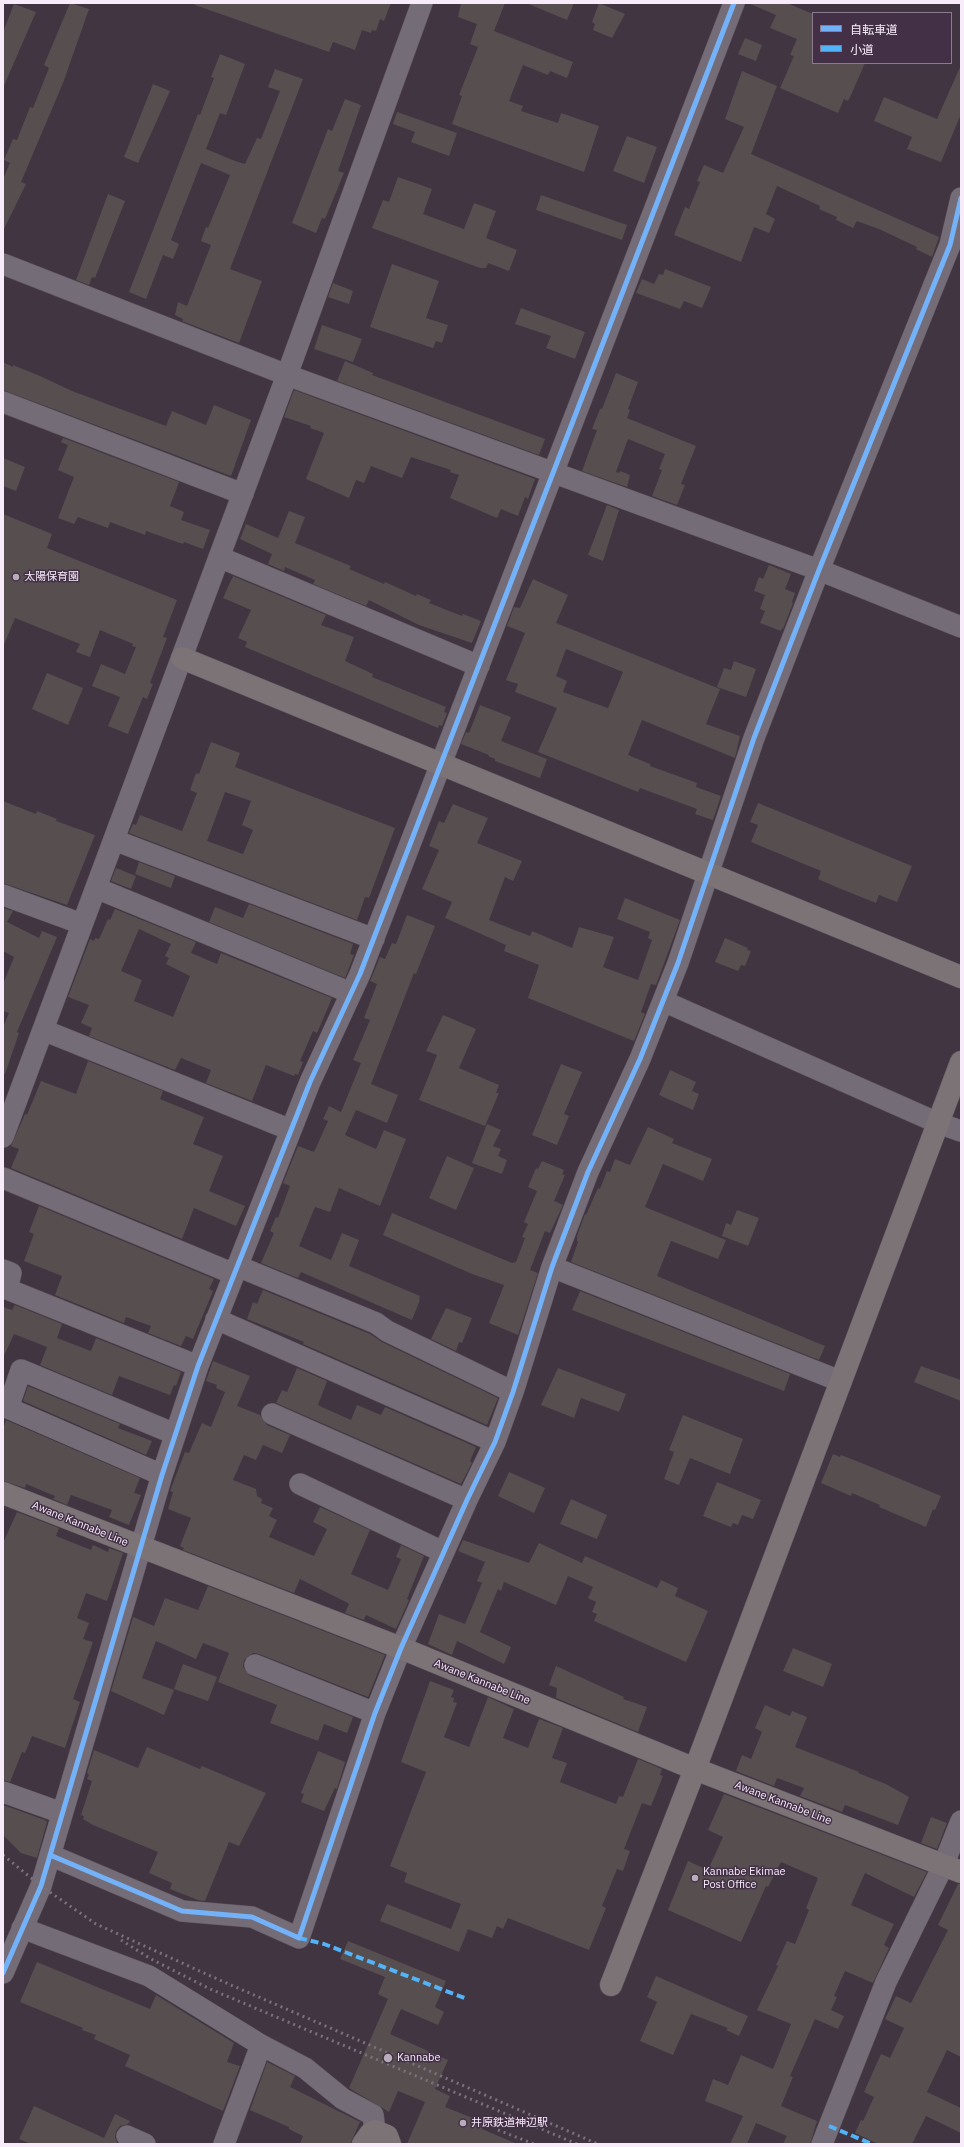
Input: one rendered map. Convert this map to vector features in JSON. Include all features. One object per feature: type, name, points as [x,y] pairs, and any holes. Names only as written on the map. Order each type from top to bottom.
[{"type":"street","points":[[3,1137],[287,375],[422,3]]},
{"type":"street","points":[[3,1973],[41,1886],[142,1548],[162,1475],[198,1366],[290,1130],[374,939],[734,3]]},
{"type":"street","points":[[50,1855],[182,1911],[252,1917],[299,1938],[375,1713],[401,1648],[466,1500],[495,1442],[513,1392],[552,1266],[588,1172],[640,1059],[663,1001],[754,738],[819,570],[950,245],[961,198]]},
{"type":"street","points":[[3,264],[287,375],[819,570],[961,627]]},
{"type":"street","points":[[3,402],[243,494]]},
{"type":"street","points":[[219,557],[479,666]]},
{"type":"street","points":[[182,658],[961,977]]},
{"type":"street","points":[[114,840],[374,939]]},
{"type":"street","points":[[96,888],[351,993]]},
{"type":"street","points":[[3,895],[82,924]]},
{"type":"street","points":[[663,1001],[938,1123],[961,1131]]},
{"type":"street","points":[[43,1030],[290,1130]]},
{"type":"street","points":[[611,1985],[695,1769],[961,1062]]},
{"type":"street","points":[[3,1178],[235,1270],[376,1323],[387,1331],[513,1392]]},
{"type":"street","points":[[552,1266],[840,1381]]},
{"type":"street","points":[[3,1270],[11,1273],[6,1290],[198,1366]]},
{"type":"street","points":[[216,1319],[495,1442]]},
{"type":"street","points":[[162,1475],[8,1408],[22,1370],[175,1434]]},
{"type":"street","points":[[272,1414],[466,1500]]},
{"type":"street","points":[[300,1484],[444,1552]]},
{"type":"street","name":"Awane Kannabe Line","points":[[5,1498],[142,1548],[401,1648],[695,1769],[952,1869]]},
{"type":"street","points":[[255,1665],[375,1713]]},
{"type":"street","points":[[3,1792],[62,1813]]},
{"type":"street","points":[[822,2144],[886,1982],[952,1869],[961,1821]]},
{"type":"street","points":[[22,1928],[149,1976],[261,2045],[305,2068],[343,2099],[373,2115],[376,2140]]},
{"type":"street","points":[[224,2144],[261,2045]]},
{"type":"building","points":[[70,3],[89,9],[63,83],[21,182],[26,184],[3,231],[3,179],[10,163],[4,160],[13,139],[17,140],[30,107],[33,108],[49,68],[44,65]]},
{"type":"building","points":[[195,3],[391,3],[384,21],[380,19],[376,31],[372,30],[371,33],[362,30],[355,50],[333,42],[329,52],[195,5]]},
{"type":"building","points":[[461,3],[505,3],[494,31],[573,62],[567,78],[550,71],[548,75],[523,65],[509,101],[523,106],[521,111],[558,123],[561,113],[599,126],[584,172],[452,124],[462,96],[459,95],[478,47],[470,44],[477,24],[458,17]]},
{"type":"building","points":[[526,3],[574,3],[567,20]]},
{"type":"building","points":[[599,3],[625,14],[612,38],[593,30],[595,24],[592,22]]},
{"type":"building","points":[[748,3],[787,3],[812,14],[812,64],[865,64],[848,101],[844,99],[838,113],[780,88],[794,56],[790,55],[797,39],[770,28],[776,15]]},
{"type":"building","points":[[14,4],[36,12],[3,88],[3,32]]},
{"type":"building","points":[[745,38],[762,45],[756,61],[738,54]]},
{"type":"building","points":[[220,54],[245,64],[226,115],[220,113],[206,149],[235,161],[245,164],[257,138],[261,139],[280,91],[268,87],[275,69],[303,79],[230,269],[262,281],[239,343],[182,321],[183,319],[175,315],[178,302],[187,306],[211,245],[201,241],[230,175],[201,163],[171,240],[179,244],[173,259],[163,255],[146,299],[129,292],[198,114],[200,115],[214,78],[211,77]]},
{"type":"building","points":[[961,65],[961,114],[941,162],[907,149],[912,137],[874,121],[884,97],[937,119]]},
{"type":"building","points":[[742,71],[777,86],[751,154],[939,237],[932,257],[916,249],[917,247],[879,229],[857,221],[853,228],[836,220],[837,217],[819,209],[820,206],[777,186],[766,214],[775,219],[769,233],[754,227],[741,262],[674,235],[685,207],[689,209],[700,182],[697,181],[704,165],[723,173],[744,127],[725,119]]},
{"type":"building","points":[[153,84],[170,91],[138,163],[124,157]]},
{"type":"building","points":[[345,99],[361,105],[338,171],[344,173],[325,219],[322,218],[316,233],[292,223],[328,129],[332,131]]},
{"type":"building","points":[[397,112],[457,133],[449,156],[411,142],[415,132],[393,124]]},
{"type":"building","points":[[627,136],[657,147],[644,183],[613,171]]},
{"type":"building","points":[[398,177],[432,189],[423,214],[464,229],[474,203],[496,211],[486,238],[517,250],[509,271],[488,263],[486,268],[480,268],[372,228],[383,200],[389,202]]},
{"type":"building","points":[[108,194],[125,201],[95,278],[92,277],[89,285],[76,280]]},
{"type":"building","points":[[541,195],[627,225],[622,240],[536,210]]},
{"type":"building","points":[[392,264],[439,281],[426,318],[448,325],[442,343],[436,341],[433,348],[370,327]]},
{"type":"building","points":[[665,269],[711,287],[702,308],[684,301],[680,309],[636,293],[642,279],[654,284],[659,274],[663,275]]},
{"type":"building","points":[[333,283],[353,291],[349,304],[328,297]]},
{"type":"building","points":[[521,308],[585,332],[575,359],[546,348],[551,336],[515,324]]},
{"type":"building","points":[[322,325],[362,339],[353,362],[314,349]]},
{"type":"building","points":[[345,361],[373,373],[372,375],[545,439],[539,455],[337,381]]},
{"type":"building","points":[[3,362],[40,376],[72,391],[166,426],[172,411],[206,425],[214,405],[251,420],[231,476],[3,390]]},
{"type":"building","points":[[616,373],[638,382],[628,409],[630,410],[627,418],[696,446],[681,484],[685,485],[677,505],[652,496],[662,470],[659,469],[665,454],[628,439],[616,472],[619,473],[620,471],[630,475],[627,487],[582,471],[597,430],[592,429],[600,409],[602,409]]},
{"type":"building","points":[[294,390],[535,479],[528,499],[525,497],[518,516],[501,509],[497,518],[450,498],[459,475],[450,472],[451,470],[411,457],[402,478],[371,466],[364,483],[356,480],[349,498],[306,479],[324,433],[310,428],[311,426],[284,417]]},
{"type":"building","points":[[63,438],[179,482],[170,506],[184,512],[181,520],[210,530],[203,549],[184,542],[183,544],[146,531],[145,535],[110,522],[108,528],[78,517],[74,524],[58,518],[74,477],[58,470],[68,445],[61,442]]},
{"type":"building","points":[[3,458],[25,467],[16,491],[3,486]]},
{"type":"building","points":[[607,505],[619,510],[603,561],[588,555]]},
{"type":"building","points":[[289,511],[305,517],[295,543],[351,566],[349,569],[384,584],[385,582],[416,596],[417,594],[431,600],[429,603],[462,616],[463,614],[481,621],[472,643],[419,625],[369,600],[366,606],[313,584],[315,580],[285,567],[284,571],[268,564],[272,554],[240,539],[246,524],[278,538]]},
{"type":"building","points":[[3,514],[52,534],[47,548],[177,600],[163,637],[167,638],[150,683],[153,684],[147,699],[143,697],[128,734],[108,726],[120,697],[92,686],[101,664],[125,674],[136,647],[132,646],[133,644],[100,630],[90,657],[76,652],[80,644],[15,618],[3,647]]},
{"type":"building","points":[[769,565],[791,574],[785,589],[795,593],[793,603],[781,631],[760,623],[765,611],[760,609],[765,595],[754,591],[759,577],[763,579]]},
{"type":"building","points":[[233,576],[326,615],[321,625],[354,637],[345,661],[373,674],[372,677],[446,707],[444,712],[447,713],[442,726],[439,725],[438,728],[245,647],[247,642],[238,638],[251,610],[223,598]]},
{"type":"building","points":[[533,579],[568,595],[556,623],[720,689],[706,724],[740,736],[735,758],[642,720],[628,755],[650,764],[650,766],[697,783],[696,787],[721,796],[713,820],[695,814],[697,809],[640,788],[638,792],[538,752],[557,708],[515,692],[518,684],[506,680],[525,633],[507,626],[514,607],[520,608]],"holes":[[[566,649],[623,672],[608,708],[563,692],[567,681],[556,676]]]},
{"type":"building","points":[[734,661],[756,669],[746,697],[717,687],[724,668],[731,670]]},
{"type":"building","points":[[47,673],[83,688],[68,725],[32,709]]},
{"type":"building","points":[[480,705],[511,717],[501,741],[547,759],[540,778],[495,761],[495,759],[488,756],[489,755],[461,744],[466,732],[469,733]]},
{"type":"building","points":[[211,742],[240,753],[235,767],[395,828],[369,898],[365,897],[357,920],[129,833],[133,824],[136,825],[140,815],[182,831],[197,793],[190,790],[196,773],[199,774]],"holes":[[[225,792],[251,801],[242,825],[253,830],[243,854],[207,841]]]},
{"type":"building","points":[[3,801],[36,814],[37,811],[57,819],[56,821],[95,835],[67,905],[3,883]]},
{"type":"building","points":[[758,803],[912,866],[897,902],[879,895],[876,903],[836,887],[818,879],[821,871],[751,842],[758,825],[750,822]]},
{"type":"building","points":[[453,804],[488,818],[477,843],[522,861],[513,881],[505,877],[489,920],[530,936],[532,931],[572,948],[579,927],[614,937],[603,967],[638,980],[652,940],[648,938],[650,932],[617,919],[625,898],[680,920],[656,985],[651,984],[641,1012],[645,1014],[634,1041],[528,998],[539,965],[504,951],[506,945],[445,918],[452,902],[422,889],[439,850],[429,846],[439,821],[444,823]]},
{"type":"building","points":[[139,862],[175,876],[171,888],[135,874]]},
{"type":"building","points":[[116,868],[136,876],[131,889],[111,881]]},
{"type":"building","points":[[249,904],[353,944],[350,954],[354,955],[345,978],[209,922],[215,907],[243,918]]},
{"type":"building","points":[[3,908],[13,911],[7,922],[39,938],[42,931],[57,937],[17,1032],[19,1033],[5,1074],[3,1073],[3,1027],[9,1013],[3,1011],[3,984],[14,957],[3,951]]},
{"type":"building","points":[[115,909],[196,942],[191,953],[217,964],[221,953],[332,998],[317,1033],[313,1031],[300,1061],[303,1062],[298,1075],[295,1074],[294,1076],[266,1065],[252,1101],[206,1083],[211,1070],[181,1058],[175,1070],[89,1036],[92,1028],[81,1023],[89,1005],[68,997],[90,939],[94,941],[95,938],[99,939],[108,919],[110,920]],"holes":[[[139,929],[171,944],[165,956],[169,958],[166,964],[190,976],[173,1017],[134,1001],[142,980],[121,971]]]},
{"type":"building","points":[[407,915],[435,926],[416,974],[414,973],[371,1084],[398,1095],[387,1123],[356,1110],[345,1135],[376,1149],[384,1130],[406,1139],[380,1206],[339,1188],[330,1212],[315,1207],[299,1246],[331,1260],[342,1233],[359,1240],[349,1266],[420,1296],[420,1300],[412,1320],[301,1272],[298,1278],[261,1263],[274,1233],[270,1231],[276,1217],[278,1218],[290,1186],[283,1183],[298,1146],[314,1152],[328,1121],[323,1119],[329,1106],[341,1112],[361,1063],[353,1060],[370,1020],[364,1018],[377,984],[370,981],[380,957],[385,959],[392,943],[396,944]]},
{"type":"building","points":[[725,938],[748,948],[747,950],[751,951],[745,966],[741,965],[738,971],[715,962]]},
{"type":"building","points":[[443,1015],[476,1029],[459,1068],[499,1085],[496,1093],[499,1093],[485,1126],[419,1100],[437,1055],[426,1051]]},
{"type":"building","points":[[88,1061],[163,1091],[160,1099],[204,1117],[193,1144],[223,1156],[209,1191],[245,1206],[236,1226],[194,1208],[182,1239],[11,1168],[19,1149],[11,1146],[25,1114],[27,1115],[41,1081],[76,1094]]},
{"type":"building","points":[[561,1064],[582,1072],[564,1114],[569,1116],[557,1145],[532,1135]]},
{"type":"building","points":[[670,1070],[696,1082],[692,1091],[699,1094],[693,1110],[659,1095]]},
{"type":"building","points":[[487,1124],[501,1130],[493,1146],[501,1149],[498,1156],[507,1160],[502,1174],[472,1163]]},
{"type":"building","points":[[648,1127],[674,1139],[672,1143],[712,1159],[703,1181],[663,1164],[645,1207],[726,1240],[718,1259],[671,1241],[657,1276],[825,1346],[819,1360],[571,1262],[578,1242],[577,1236],[585,1214],[586,1215],[598,1188],[600,1189],[607,1171],[610,1172],[615,1159],[630,1165]]},
{"type":"building","points":[[447,1156],[474,1168],[456,1210],[429,1198]]},
{"type":"building","points":[[542,1161],[564,1170],[562,1174],[565,1175],[554,1201],[563,1205],[550,1233],[545,1231],[530,1270],[538,1273],[518,1335],[489,1323],[504,1285],[472,1274],[383,1235],[392,1213],[512,1263],[516,1262],[525,1238],[522,1237],[528,1224],[524,1222],[537,1191],[528,1187],[536,1168],[538,1169]]},
{"type":"building","points":[[39,1206],[214,1279],[209,1289],[213,1291],[193,1339],[186,1336],[181,1346],[148,1333],[151,1326],[126,1317],[124,1323],[55,1295],[62,1276],[24,1261],[34,1234],[29,1232]]},
{"type":"building","points":[[737,1210],[759,1218],[748,1246],[722,1236],[726,1223],[731,1225]]},
{"type":"building","points":[[263,1290],[370,1334],[382,1342],[498,1398],[487,1425],[303,1344],[304,1342],[247,1319],[253,1302],[257,1304]]},
{"type":"building","points":[[580,1291],[790,1374],[784,1391],[572,1310]]},
{"type":"building","points":[[15,1305],[62,1324],[57,1338],[91,1351],[96,1338],[181,1372],[176,1386],[174,1385],[170,1395],[119,1376],[112,1395],[40,1365],[47,1347],[14,1334],[3,1358],[3,1307],[12,1310]]},
{"type":"building","points":[[446,1308],[472,1318],[462,1343],[459,1342],[456,1351],[431,1339]]},
{"type":"building","points":[[213,1361],[250,1376],[237,1406],[260,1415],[267,1425],[290,1435],[282,1453],[263,1445],[256,1460],[244,1455],[233,1480],[256,1489],[257,1496],[262,1499],[261,1503],[273,1508],[269,1516],[277,1520],[269,1537],[314,1556],[327,1529],[313,1522],[320,1507],[370,1530],[351,1574],[388,1590],[401,1559],[396,1557],[401,1545],[424,1556],[407,1599],[409,1600],[396,1629],[366,1615],[364,1620],[345,1613],[349,1604],[300,1579],[294,1593],[183,1550],[184,1548],[180,1546],[191,1518],[168,1509],[173,1492],[170,1491],[185,1452],[189,1453],[202,1423],[211,1427],[225,1392],[216,1388],[217,1385],[206,1381]]},
{"type":"building","points":[[921,1366],[961,1380],[961,1401],[914,1382]]},
{"type":"building","points":[[297,1368],[327,1381],[318,1405],[351,1420],[357,1405],[381,1415],[385,1407],[476,1447],[470,1461],[472,1463],[461,1484],[276,1403],[282,1390],[287,1392]]},
{"type":"building","points":[[558,1368],[626,1394],[619,1412],[581,1398],[574,1418],[541,1405]]},
{"type":"building","points":[[28,1386],[120,1424],[118,1428],[152,1441],[146,1455],[23,1401]]},
{"type":"building","points":[[683,1415],[743,1439],[730,1474],[690,1458],[679,1485],[664,1479],[674,1452],[669,1450]]},
{"type":"building","points":[[6,1420],[140,1478],[134,1493],[141,1495],[129,1525],[109,1517],[112,1510],[71,1495],[67,1505],[53,1499],[55,1496],[26,1484],[25,1488],[3,1481],[3,1429]]},
{"type":"building","points":[[833,1454],[840,1457],[841,1455],[941,1496],[935,1510],[933,1509],[926,1527],[879,1507],[880,1505],[852,1493],[851,1496],[821,1483]]},
{"type":"building","points":[[509,1472],[545,1488],[534,1513],[498,1496]]},
{"type":"building","points":[[717,1482],[761,1500],[753,1519],[742,1515],[738,1525],[733,1523],[731,1527],[703,1516]]},
{"type":"building","points":[[571,1499],[607,1515],[597,1539],[560,1524]]},
{"type":"building","points":[[17,1512],[59,1528],[56,1536],[91,1550],[93,1545],[108,1552],[109,1548],[123,1553],[107,1601],[86,1593],[77,1618],[89,1623],[83,1639],[93,1642],[73,1699],[80,1702],[65,1748],[32,1736],[25,1753],[22,1752],[10,1782],[3,1780],[3,1543]]},
{"type":"building","points":[[463,1540],[529,1563],[539,1543],[582,1563],[585,1556],[657,1588],[661,1580],[678,1588],[675,1596],[708,1611],[686,1662],[594,1621],[597,1614],[592,1612],[596,1602],[588,1598],[593,1587],[568,1576],[556,1605],[504,1582],[501,1591],[498,1589],[480,1632],[511,1647],[504,1664],[457,1641],[452,1655],[428,1644],[439,1614],[465,1624],[482,1583],[477,1581],[485,1562],[458,1551]]},
{"type":"building","points":[[208,1586],[385,1655],[368,1697],[259,1654],[253,1653],[244,1660],[243,1667],[251,1676],[353,1717],[347,1733],[324,1724],[318,1741],[270,1723],[277,1705],[218,1682],[229,1653],[203,1643],[196,1659],[156,1641],[142,1678],[174,1690],[164,1715],[111,1691],[133,1617],[154,1626],[165,1598],[198,1610]]},
{"type":"building","points":[[793,1648],[832,1664],[823,1687],[783,1671]]},
{"type":"building","points":[[183,1664],[217,1677],[208,1701],[174,1689]]},
{"type":"building","points":[[556,1666],[624,1697],[623,1699],[647,1707],[638,1732],[556,1698],[557,1688],[549,1685]]},
{"type":"building","points":[[430,1681],[454,1690],[451,1697],[454,1698],[453,1702],[457,1703],[444,1737],[469,1747],[488,1697],[514,1709],[503,1738],[528,1748],[539,1719],[563,1728],[552,1758],[567,1763],[560,1782],[616,1804],[619,1796],[623,1797],[638,1759],[662,1769],[660,1775],[663,1776],[651,1806],[642,1803],[624,1849],[630,1851],[623,1871],[617,1869],[602,1906],[606,1908],[589,1950],[508,1918],[503,1929],[497,1926],[492,1938],[468,1929],[459,1952],[380,1921],[387,1904],[451,1929],[461,1904],[404,1882],[407,1873],[390,1866],[426,1772],[401,1762]]},
{"type":"building","points":[[765,1705],[790,1716],[792,1711],[807,1717],[795,1747],[859,1772],[858,1773],[886,1784],[909,1797],[898,1825],[845,1805],[842,1812],[800,1796],[804,1788],[777,1778],[774,1786],[736,1771],[742,1755],[751,1759],[762,1732],[755,1728]]},
{"type":"building","points":[[147,1747],[200,1769],[202,1766],[266,1793],[239,1846],[229,1842],[205,1901],[198,1900],[170,1889],[172,1883],[149,1873],[158,1852],[93,1825],[83,1819],[84,1816],[81,1815],[92,1781],[87,1779],[89,1775],[87,1773],[94,1750],[138,1768]]},
{"type":"building","points":[[318,1751],[345,1762],[337,1789],[335,1788],[324,1811],[301,1802],[304,1794],[301,1793]]},
{"type":"building","points":[[724,1794],[927,1872],[914,1897],[865,1873],[851,1905],[894,1924],[884,1945],[889,1948],[873,1983],[845,1971],[834,1996],[837,1997],[831,2010],[844,2016],[838,2029],[815,2019],[790,2076],[793,2077],[781,2106],[817,2121],[810,2144],[783,2144],[787,2136],[756,2123],[747,2144],[730,2144],[743,2116],[705,2101],[713,2079],[728,2085],[741,2055],[773,2069],[791,2024],[757,2010],[778,1966],[776,1965],[787,1941],[795,1944],[809,1910],[806,1908],[818,1878],[781,1862],[768,1887],[766,1886],[741,1942],[668,1910],[688,1861],[708,1870],[723,1837],[708,1830]]},
{"type":"building","points":[[3,1805],[47,1822],[37,1858],[21,1853],[3,1835]]},
{"type":"building","points":[[931,1817],[947,1823],[937,1849],[921,1843]]},
{"type":"building","points":[[958,1884],[961,1884],[961,2057],[947,2050],[927,2092],[961,2108],[961,2133],[926,2116],[912,2144],[878,2144],[855,2133],[861,2120],[863,2121],[874,2097],[864,2092],[881,2054],[890,2058],[904,2028],[885,2019],[896,1996],[911,2003],[948,1930],[938,1925]]},
{"type":"building","points":[[348,1941],[446,1981],[435,2007],[444,2012],[438,2025],[401,2009],[390,2034],[448,2060],[435,2089],[450,2096],[445,2107],[485,2123],[482,2129],[517,2144],[407,2144],[425,2102],[398,2091],[389,2112],[349,2088],[388,1999],[378,1994],[385,1977],[340,1959]]},
{"type":"building","points":[[37,1962],[150,2009],[156,1995],[234,2043],[227,2062],[240,2066],[223,2111],[125,2066],[130,2055],[94,2039],[96,2035],[82,2030],[83,2028],[20,2002]]},
{"type":"building","points":[[656,1976],[748,2016],[739,2036],[726,2030],[728,2028],[691,2014],[673,2055],[640,2041],[657,2002],[647,1997]]},
{"type":"building","points":[[267,2062],[295,2076],[290,2087],[360,2122],[350,2144],[300,2144],[303,2136],[289,2129],[289,2127],[250,2110]]},
{"type":"building","points":[[34,2106],[104,2138],[115,2114],[130,2121],[128,2124],[120,2126],[116,2131],[115,2138],[118,2144],[31,2144],[19,2139]]},
{"type":"railway","points":[[3,1855],[41,1886],[96,1924],[224,1982],[598,2144]]},
{"type":"railway","points":[[121,1940],[151,1959],[210,1989],[577,2144]]},
{"type":"railway","points":[[498,2130],[534,2144]]},
{"type":"marked path","points":[[299,1938],[324,1944],[467,1999]]},
{"type":"marked path","points":[[829,2126],[872,2144]]},
{"type":"cycle path","points":[[3,1973],[41,1886],[162,1475],[198,1366],[310,1082],[360,974],[734,3]]},
{"type":"cycle path","points":[[50,1855],[182,1911],[252,1917],[299,1938],[375,1713],[401,1648],[467,1500],[495,1442],[513,1392],[552,1267],[588,1172],[640,1059],[678,963],[754,738],[819,570],[950,245],[961,198]]},
{"type":"place","name":"太陽保育園","points":[[16,577]]},
{"type":"place","name":"Kannabe Ekimae Post Office","points":[[695,1878]]},
{"type":"place","name":"Kannabe","points":[[388,2058]]},
{"type":"place","name":"井原鉄道神辺駅","points":[[463,2123]]}]
